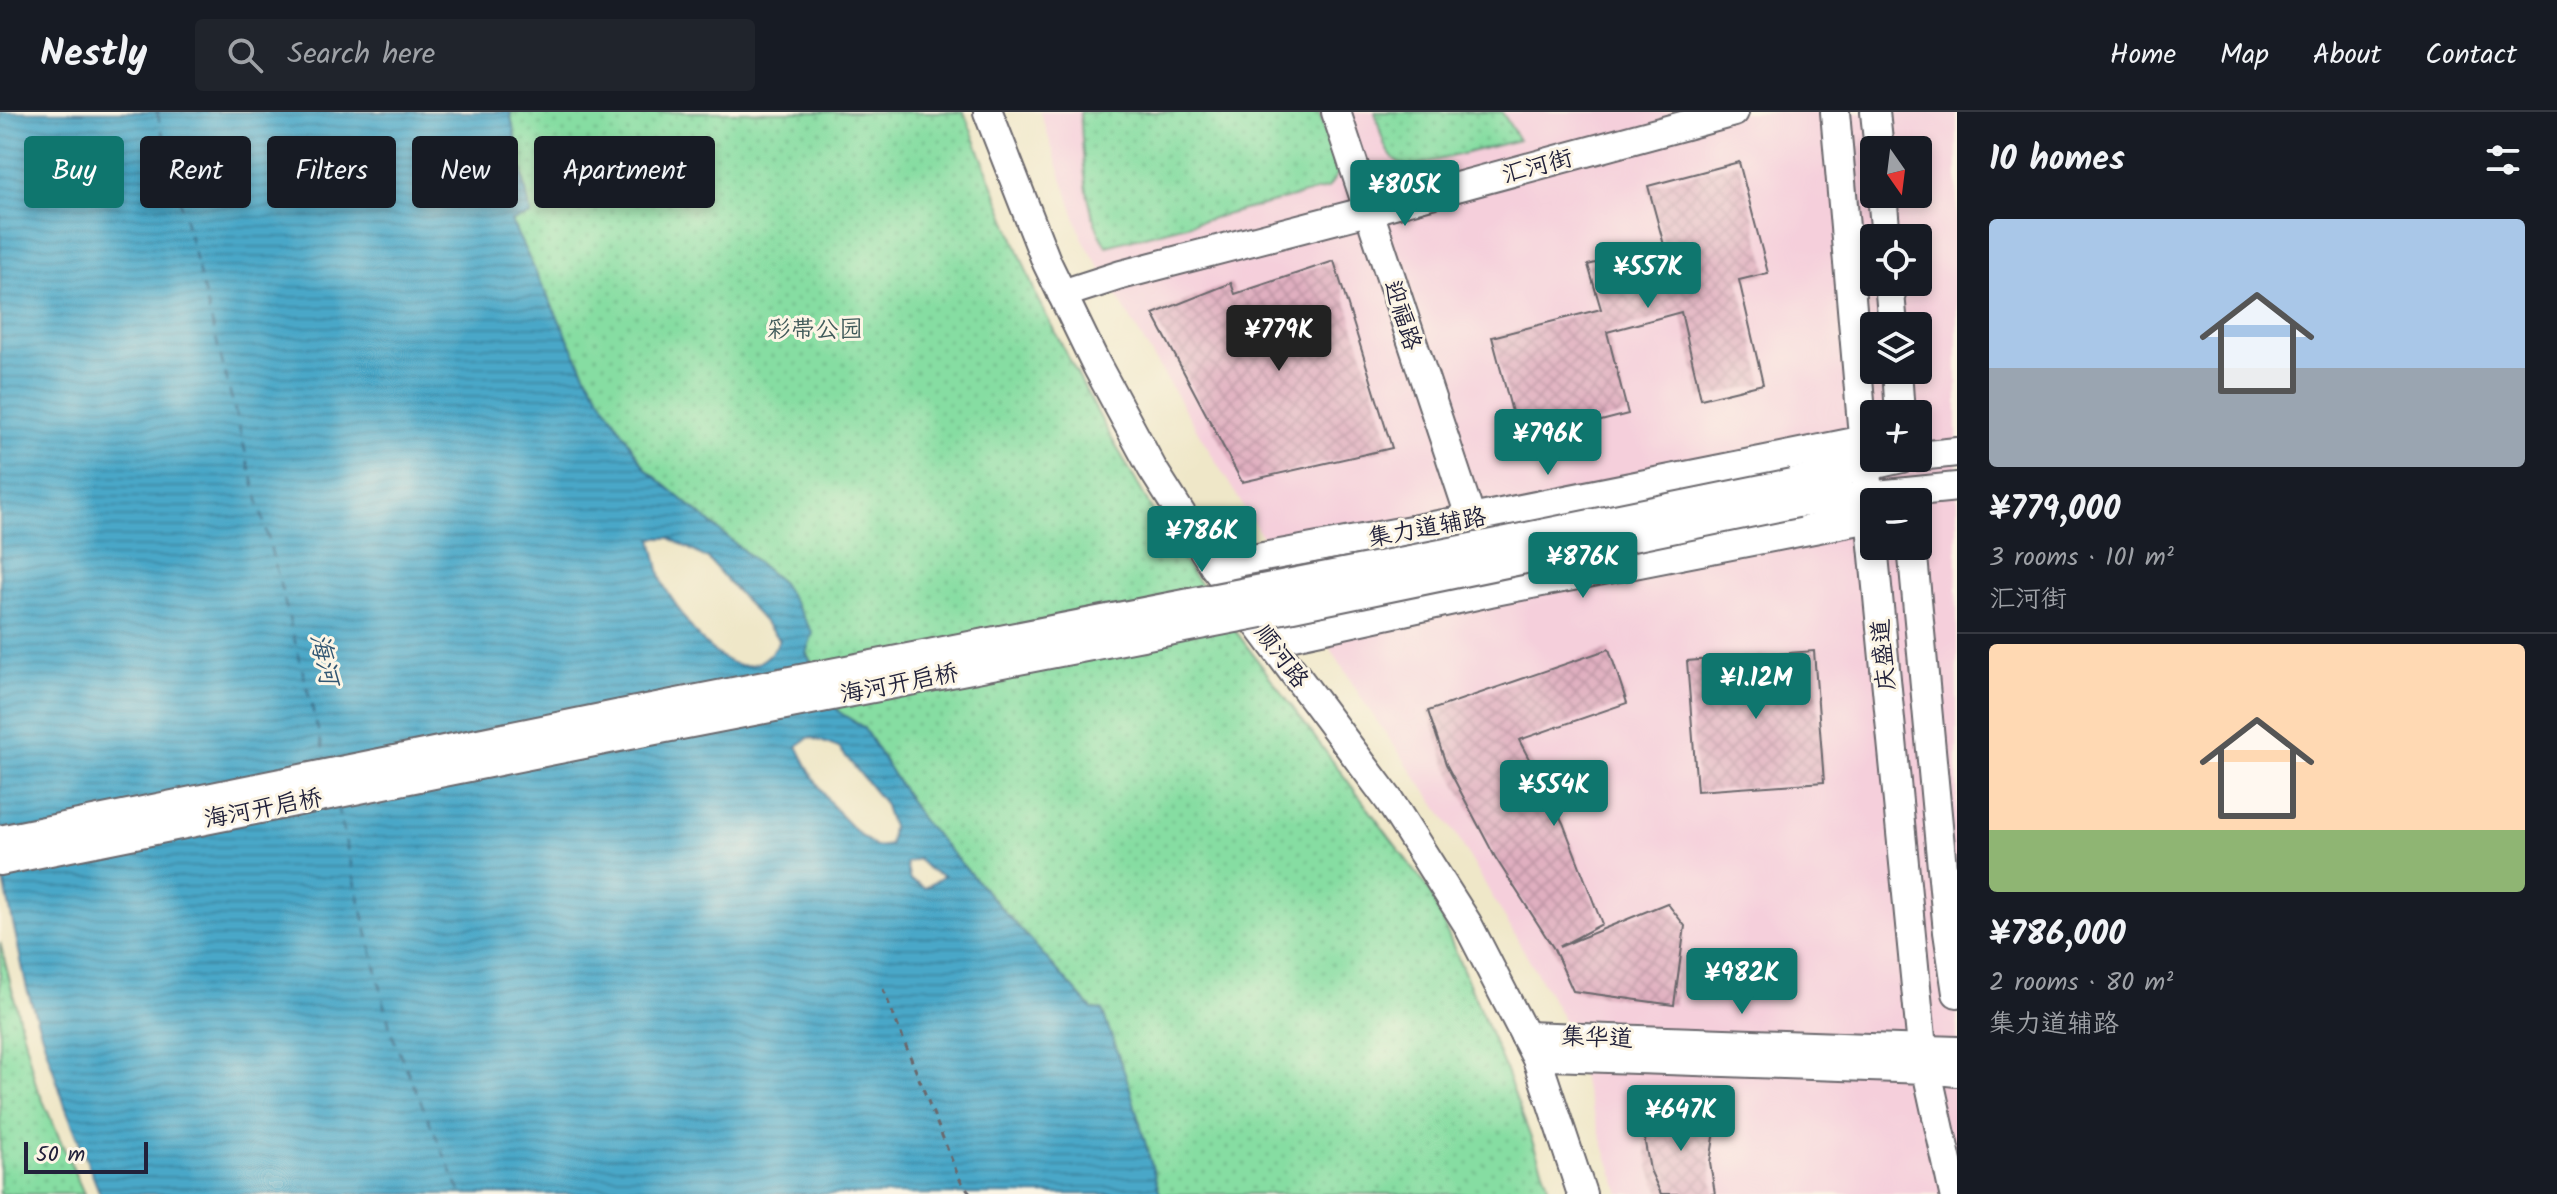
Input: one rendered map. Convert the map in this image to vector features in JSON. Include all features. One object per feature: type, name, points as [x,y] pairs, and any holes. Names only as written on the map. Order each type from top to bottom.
[{"type":"main road","name":"迎福路","points":[[1336,112],[1471,519]]},
{"type":"main road","name":"汇河街","points":[[1062,294],[1121,275],[1734,112]]},
{"type":"main road","name":"庆盛道","points":[[1835,112],[1864,400]]},
{"type":"main road","points":[[1875,112],[1878,136]]},
{"type":"main road","name":"顺河路","points":[[993,113],[1047,263],[1097,366],[1152,468],[1278,638],[1389,800],[1467,923],[1539,1047],[1595,1194]]},
{"type":"main road","name":"集力道辅路","points":[[1222,565],[1860,452]]},
{"type":"main road","points":[[1932,455],[1957,452]]},
{"type":"main road","points":[[1795,493],[1860,455]]},
{"type":"main road","points":[[1932,493],[1957,487]]},
{"type":"main road","points":[[1795,493],[1860,501]]},
{"type":"main road","name":"海河开启桥","points":[[0,840],[606,717],[1481,547],[1795,493]]},
{"type":"main road","name":"海河开启桥","points":[[0,861],[1293,607],[1795,493]]},
{"type":"main road","points":[[1278,638],[1860,510]]},
{"type":"main road","name":"庆盛道","points":[[1891,560],[1924,1059],[1954,1194]]},
{"type":"main road","name":"庆盛道","points":[[1913,560],[1948,932],[1957,993]]},
{"type":"main road","name":"顺河路","points":[[1539,1047],[1582,1194]]},
{"type":"main road","name":"集华道","points":[[1539,1047],[1924,1059],[1957,1051]]},
{"type":"main road","name":"集华道","points":[[1924,1059],[1957,1072]]},
{"type":"path","points":[[883,989],[959,1178],[971,1194]]},
{"type":"shaded area","points":[[1040,112],[1957,112],[1957,1194],[1620,1194],[1560,1013],[1456,834],[1365,704],[1082,238]]},
{"type":"green space","name":"彩带公园","points":[[510,112],[964,112],[1038,300],[1175,550],[1429,890],[1502,1061],[1547,1181],[1549,1194],[1114,1194],[1102,1010],[1092,1009],[922,820],[863,727],[839,712],[806,652],[782,583],[646,469],[589,381],[510,221],[530,215],[518,153],[518,136],[515,136]]},
{"type":"green space","points":[[1080,112],[1319,112],[1339,172],[1328,188],[1106,246],[1088,198]]},
{"type":"green space","points":[[1375,112],[1502,112],[1519,140],[1409,167],[1388,153]]},
{"type":"green space","points":[[0,942],[36,1085],[84,1194],[0,1194]]},
{"type":"water","name":"海河","points":[[0,112],[510,112],[515,136],[412,136],[412,208],[518,208],[518,151],[531,215],[511,221],[585,373],[646,469],[782,583],[813,633],[806,653],[839,712],[863,727],[922,820],[1092,1009],[1102,1010],[1129,1085],[1160,1194],[100,1194],[65,1106],[27,989],[0,862]],"holes":[[[652,538],[670,538],[708,559],[780,640],[767,657],[753,665],[739,665],[725,659],[711,649],[687,622],[664,585]],[[810,737],[839,748],[884,803],[892,827],[890,845],[876,847],[840,815],[812,775],[797,746]],[[918,859],[928,869],[944,876],[925,888],[910,880],[906,863]]]},
{"type":"building","points":[[1739,162],[1768,273],[1739,280],[1763,384],[1701,399],[1681,312],[1607,332],[1628,414],[1520,442],[1492,337],[1601,309],[1588,265],[1664,245],[1648,186]]},
{"type":"building","points":[[1334,261],[1392,448],[1242,482],[1153,314],[1231,283],[1235,294]]},
{"type":"building","points":[[1609,649],[1627,703],[1519,740],[1563,823],[1602,924],[1559,947],[1667,903],[1685,926],[1674,1005],[1573,991],[1554,949],[1495,857],[1446,764],[1428,711]]},
{"type":"building","points":[[1814,651],[1824,782],[1697,791],[1687,661]]},
{"type":"building","points":[[1653,1115],[1721,1117],[1715,1131],[1710,1162],[1715,1194],[1661,1194],[1650,1170],[1645,1143],[1646,1129]]},
{"type":"ferry route","points":[[157,112],[326,761]]},
{"type":"ferry route","points":[[337,806],[392,1035],[461,1194]]}]
